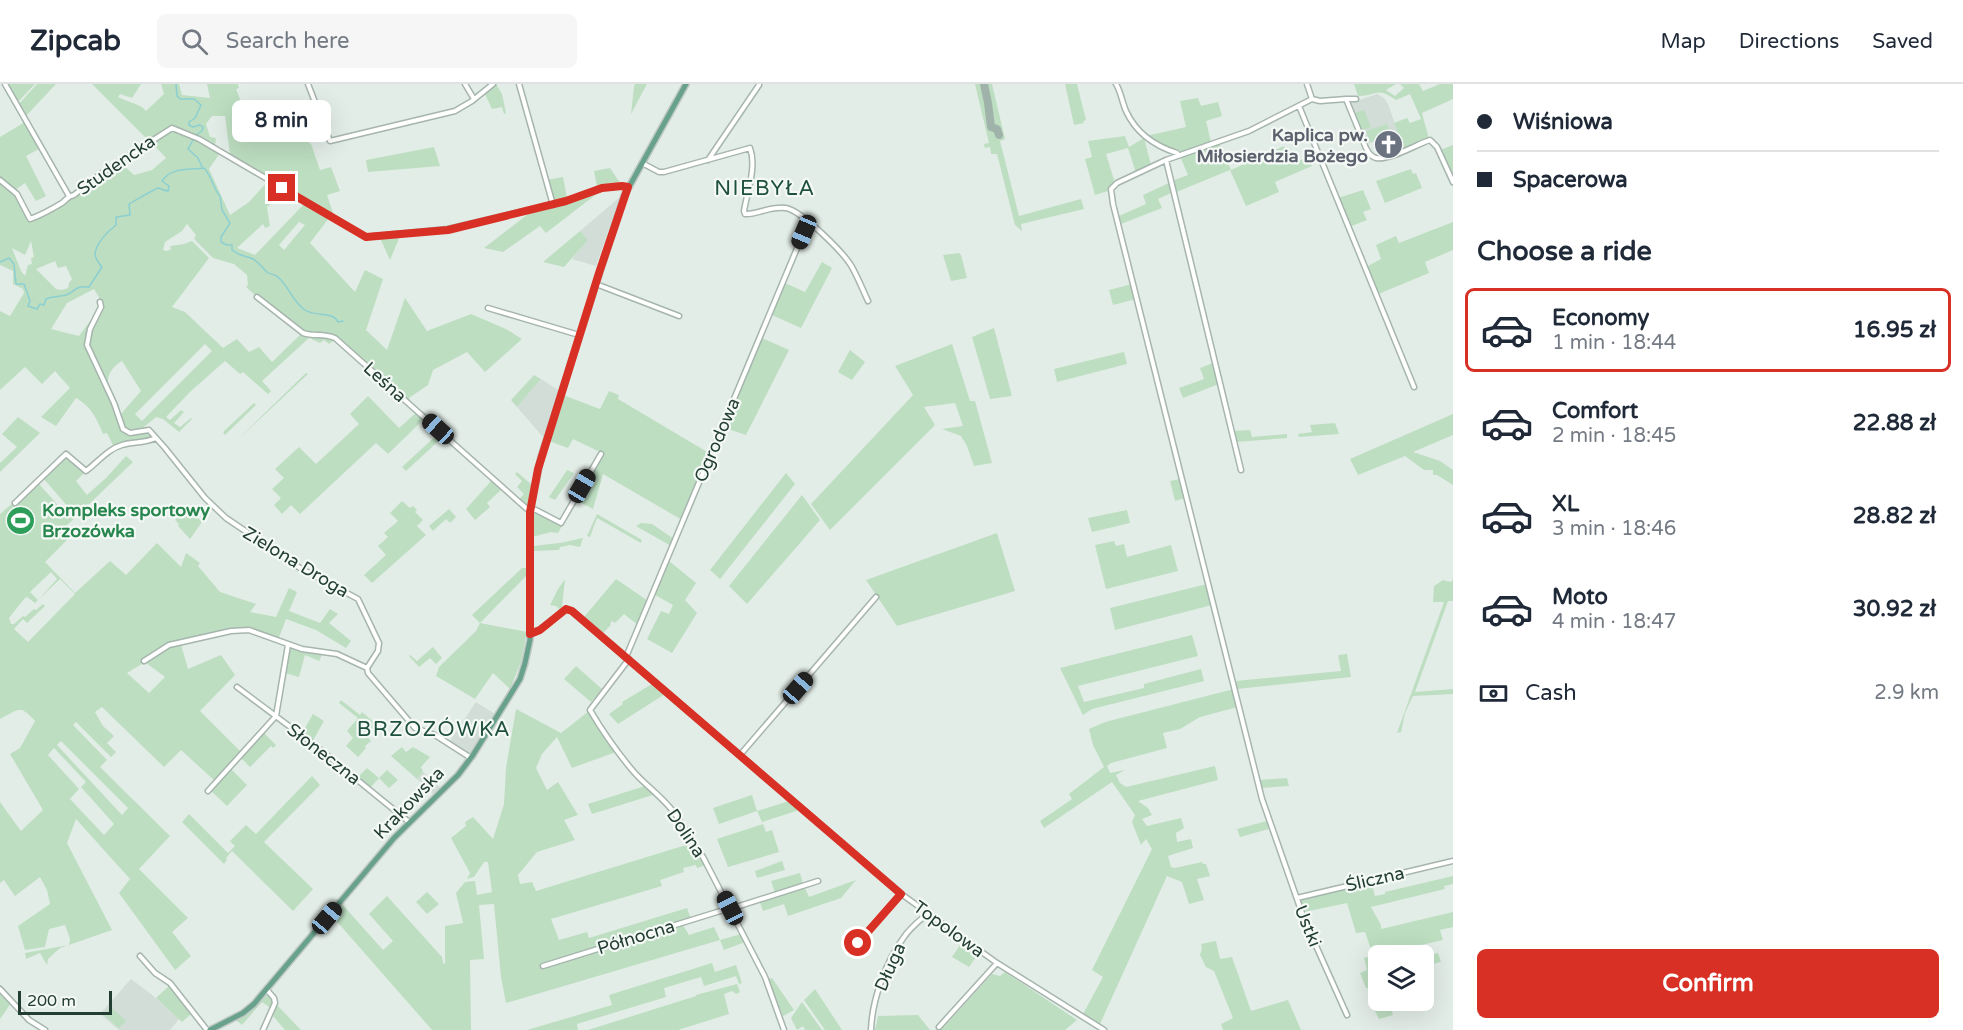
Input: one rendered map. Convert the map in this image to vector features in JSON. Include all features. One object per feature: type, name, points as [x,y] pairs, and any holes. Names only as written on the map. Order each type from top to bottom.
[{"type":"main road","name":"Krakowska","points":[[208,1030],[248,1010],[267,990],[383,851],[456,777],[471,758],[520,679],[530,634],[531,510],[541,457],[628,187],[686,84]]},
{"type":"street","name":"Studencka","points":[[5,84],[69,196]]},
{"type":"street","points":[[308,84],[330,141],[455,111],[493,84]]},
{"type":"street","points":[[465,84],[474,99]]},
{"type":"street","points":[[519,84],[554,205],[602,188],[628,187]]},
{"type":"street","points":[[1116,84],[1127,114],[1141,133],[1157,146],[1178,155]]},
{"type":"street","points":[[1307,84],[1312,99],[1356,99]]},
{"type":"street","points":[[708,159],[759,85]]},
{"type":"street","name":"Ustki","points":[[1312,99],[1248,131],[1166,160],[1117,183],[1111,189],[1255,772],[1274,835],[1307,926],[1347,1015]]},
{"type":"street","points":[[1346,99],[1369,154],[1375,158],[1385,157],[1430,140],[1437,147],[1453,182]]},
{"type":"street","points":[[1299,106],[1414,387]]},
{"type":"street","name":"Studencka","points":[[0,180],[17,194],[30,219],[65,201],[169,128],[174,128],[366,237],[448,230],[554,205]]},
{"type":"street","points":[[641,162],[662,172],[750,148],[752,159],[744,211],[747,215],[765,209],[792,210],[835,247],[851,265],[868,301]]},
{"type":"street","points":[[1166,160],[1241,470]]},
{"type":"street","name":"Ogrodowa","points":[[627,658],[808,222]]},
{"type":"street","points":[[595,284],[679,316]]},
{"type":"street","name":"Leśna","points":[[257,297],[303,333],[311,336],[324,334],[335,338],[527,509],[561,523],[601,454]]},
{"type":"street","points":[[15,503],[66,454],[86,471],[116,447],[156,438],[149,430],[130,433],[125,431],[120,424],[114,403],[87,345],[90,329],[101,307],[99,302]]},
{"type":"street","points":[[488,308],[579,335]]},
{"type":"street","name":"Zielona Droga","points":[[156,438],[206,498],[226,518],[300,568],[358,599],[379,643],[378,651],[367,668]]},
{"type":"street","points":[[740,755],[876,597]]},
{"type":"street","name":"Topolowa","points":[[530,634],[540,630],[562,611],[569,609],[901,894],[997,963],[1104,1030]]},
{"type":"street","points":[[144,661],[169,645],[249,630],[302,649],[337,654],[367,668],[368,673],[415,728],[435,735],[471,758]]},
{"type":"street","points":[[208,791],[276,716],[288,645]]},
{"type":"street","name":"Dolina","points":[[627,658],[590,710],[609,740],[634,772],[657,793],[673,812],[703,857],[768,983],[784,1030]]},
{"type":"street","name":"Słoneczna","points":[[237,687],[410,822]]},
{"type":"street","name":"Śliczna","points":[[1297,898],[1453,861]]},
{"type":"street","name":"Północna","points":[[543,966],[818,881]]},
{"type":"street","points":[[858,943],[901,894]]},
{"type":"street","name":"Długa","points":[[871,1030],[873,1009],[889,962],[905,935],[927,914]]},
{"type":"street","points":[[140,956],[154,973],[170,983],[208,1030]]},
{"type":"street","points":[[939,1027],[997,963]]},
{"type":"street","points":[[0,989],[29,1020],[45,1030]]},
{"type":"street","points":[[263,1030],[275,1003],[267,990]]},
{"type":"shaded area","points":[[1377,94],[1388,104],[1398,133],[1367,144],[1351,103]]},
{"type":"shaded area","points":[[620,197],[596,266],[572,259],[587,240],[580,231]]},
{"type":"shaded area","points":[[541,379],[558,390],[543,437],[517,407]]},
{"type":"shaded area","points":[[476,702],[495,714],[469,754],[449,742]]},
{"type":"shaded area","points":[[423,772],[440,787],[433,794],[417,779]]},
{"type":"shaded area","points":[[131,979],[179,1019],[170,1030],[119,1030],[100,1014]]},
{"type":"green space","points":[[7,84],[35,84],[17,103]]},
{"type":"green space","points":[[37,84],[56,84],[25,117],[18,105]]},
{"type":"green space","points":[[92,84],[141,84],[132,98],[120,94],[118,97],[146,111],[164,94],[161,84],[179,84],[182,95],[210,98],[207,84],[238,84],[239,88],[236,89],[251,126],[268,120],[297,134],[311,144],[320,170],[331,167],[340,191],[327,195],[334,216],[230,154],[225,116],[212,116],[206,124],[210,137],[216,138],[215,146],[200,138],[220,153],[209,169],[230,215],[249,202],[268,181],[287,192],[267,207],[270,226],[265,228],[263,224],[237,248],[255,255],[305,203],[329,218],[310,243],[355,292],[365,270],[383,279],[366,330],[387,350],[405,298],[427,331],[471,314],[506,329],[522,339],[485,372],[467,352],[433,370],[428,385],[408,401],[335,336],[304,332],[257,293],[255,295],[246,287],[248,285],[247,275],[234,264],[213,258],[194,239],[196,235],[187,224],[182,231],[165,242],[163,250],[167,251],[171,249],[170,246],[192,241],[209,258],[172,307],[185,312],[223,348],[237,339],[249,352],[259,347],[272,362],[301,334],[328,336],[347,349],[333,341],[329,344],[324,340],[320,343],[309,338],[262,381],[271,391],[268,394],[243,372],[240,374],[225,361],[166,417],[170,420],[181,410],[184,412],[174,423],[180,427],[192,419],[179,432],[163,419],[156,417],[139,431],[124,432],[148,431],[152,437],[148,440],[114,447],[107,433],[103,434],[90,409],[76,398],[56,426],[41,417],[70,388],[55,371],[42,384],[25,367],[0,390],[0,311],[10,316],[24,293],[23,289],[13,284],[13,271],[0,265],[0,182],[16,194],[29,219],[74,196],[121,163],[134,175],[152,170],[166,158],[152,143],[171,129],[194,135],[170,126],[149,141]],"holes":[[[299,222],[305,225],[284,250],[279,245]],[[31,241],[34,257],[31,258],[32,264],[28,265],[25,276],[12,248],[25,255]],[[55,261],[58,268],[66,266],[72,279],[68,288],[56,289],[36,269]],[[94,289],[103,304],[79,336],[51,329],[67,303]],[[205,344],[212,351],[142,421],[135,414]],[[122,361],[141,391],[120,415],[119,406],[108,383],[109,374]]]},
{"type":"green space","points":[[494,84],[502,94],[506,113],[504,114],[502,107],[492,109],[484,92]]},
{"type":"green space","points":[[635,84],[647,84],[631,114],[634,87]]},
{"type":"green space","points":[[975,84],[992,84],[1005,139],[1000,141],[1019,216],[1081,199],[1084,209],[1021,224],[1022,231],[1015,225],[997,154],[991,154],[990,147],[985,148],[984,144],[989,143]]},
{"type":"green space","points":[[1065,84],[1077,84],[1086,120],[1083,121],[1084,123],[1074,125]]},
{"type":"green space","points":[[1354,84],[1396,84],[1386,90],[1395,96],[1404,88],[1400,84],[1419,84],[1423,91],[1440,84],[1453,84],[1453,99],[1422,113],[1429,139],[1404,148],[1394,123],[1407,118],[1410,123],[1421,119],[1410,94],[1396,100],[1384,93],[1358,96]]},
{"type":"green space","points":[[1198,98],[1201,106],[1218,102],[1222,116],[1206,121],[1211,142],[1185,152],[1156,144],[1146,136],[1186,127],[1180,101]]},
{"type":"green space","points":[[1364,110],[1371,127],[1362,130],[1355,113]]},
{"type":"green space","points":[[25,122],[41,148],[26,156],[46,196],[36,201],[25,183],[15,190],[0,178],[0,137]]},
{"type":"green space","points":[[1387,124],[1391,135],[1370,142],[1366,131]]},
{"type":"green space","points":[[1125,136],[1129,147],[1144,138],[1151,165],[1136,173],[1128,148],[1106,154],[1115,183],[1108,191],[1095,195],[1085,159],[1092,157],[1088,141]]},
{"type":"green space","points":[[1219,143],[1231,170],[1284,146],[1289,157],[1296,162],[1308,157],[1312,166],[1275,182],[1279,192],[1246,206],[1230,170],[1174,193],[1172,181],[1188,175],[1180,156]]},
{"type":"green space","points":[[1453,145],[1453,174],[1440,150]]},
{"type":"green space","points":[[434,147],[440,166],[368,172],[366,160]]},
{"type":"green space","points":[[610,168],[620,183],[597,187],[594,171]]},
{"type":"green space","points":[[1411,169],[1413,174],[1416,173],[1422,188],[1385,203],[1376,181]]},
{"type":"green space","points":[[563,177],[567,198],[557,202],[553,201],[547,180]]},
{"type":"green space","points":[[1169,183],[1171,193],[1158,199],[1162,208],[1121,224],[1119,216],[1146,204],[1143,195]]},
{"type":"green space","points":[[603,189],[546,233],[540,226],[503,252],[484,248],[532,211],[552,207]]},
{"type":"green space","points":[[1363,190],[1371,209],[1363,212],[1367,220],[1349,227],[1338,198]]},
{"type":"green space","points":[[1453,222],[1453,250],[1425,262],[1429,273],[1376,295],[1364,268],[1381,259],[1376,245],[1396,236],[1399,243]]},
{"type":"green space","points":[[580,231],[588,240],[564,267],[543,262]]},
{"type":"green space","points":[[400,236],[390,260],[380,238]]},
{"type":"green space","points":[[959,253],[967,278],[951,281],[943,255]]},
{"type":"green space","points":[[822,262],[832,268],[801,328],[772,315],[785,283],[805,292]]},
{"type":"green space","points":[[1132,284],[1136,299],[1113,305],[1109,290]]},
{"type":"green space","points":[[994,328],[1012,396],[990,399],[972,337]]},
{"type":"green space","points":[[762,338],[789,350],[746,435],[725,428]]},
{"type":"green space","points":[[952,344],[970,401],[975,401],[992,463],[974,466],[961,436],[942,429],[963,426],[955,403],[924,407],[935,425],[830,530],[811,504],[913,395],[895,366]]},
{"type":"green space","points":[[850,350],[865,362],[852,380],[838,372]]},
{"type":"green space","points":[[1124,352],[1127,364],[1057,382],[1054,369]]},
{"type":"green space","points":[[1213,363],[1219,384],[1183,398],[1179,388],[1204,379],[1200,368]]},
{"type":"green space","points":[[306,373],[308,374],[233,444]]},
{"type":"green space","points":[[534,375],[541,379],[517,407],[511,400]]},
{"type":"green space","points":[[609,391],[619,395],[618,399],[709,453],[682,520],[603,474],[593,509],[576,500],[602,453],[573,439],[568,448],[549,441],[563,395],[600,409]]},
{"type":"green space","points":[[368,396],[399,428],[417,412],[424,419],[388,454],[376,443],[300,514],[291,505],[282,514],[274,505],[281,498],[272,489],[284,478],[275,469],[299,447],[316,464],[359,424],[350,414]]},
{"type":"green space","points":[[254,403],[256,405],[225,435],[223,432]]},
{"type":"green space","points":[[1453,414],[1453,435],[1413,452],[1440,461],[1453,470],[1453,485],[1433,475],[1433,470],[1424,470],[1405,456],[1358,475],[1350,459]]},
{"type":"green space","points":[[18,417],[40,433],[0,472],[0,463],[17,447],[2,434]]},
{"type":"green space","points":[[1335,423],[1339,434],[1299,437],[1298,434],[1312,432],[1310,425]]},
{"type":"green space","points":[[1250,430],[1252,437],[1287,434],[1287,438],[1235,442],[1233,431]]},
{"type":"green space","points":[[440,432],[444,436],[406,471],[402,467]]},
{"type":"green space","points":[[66,456],[85,472],[76,481],[87,495],[126,456],[133,462],[60,532],[67,540],[45,562],[75,593],[110,561],[126,575],[157,543],[181,567],[186,553],[200,563],[198,566],[220,592],[256,604],[250,612],[276,617],[289,588],[297,592],[289,611],[320,623],[330,609],[338,614],[329,623],[351,641],[346,648],[316,630],[286,619],[278,640],[246,628],[180,641],[188,669],[221,655],[235,675],[200,711],[241,752],[215,781],[181,750],[164,767],[102,707],[95,712],[103,726],[114,736],[107,743],[116,752],[111,757],[76,722],[73,725],[107,760],[100,767],[170,836],[139,869],[188,918],[172,932],[191,956],[175,970],[119,893],[130,879],[76,819],[67,843],[112,930],[69,945],[70,939],[65,925],[49,929],[45,947],[25,950],[18,926],[50,904],[47,890],[40,877],[15,896],[4,880],[0,883],[0,802],[21,831],[43,810],[10,754],[20,748],[35,721],[22,710],[0,719],[0,514],[14,502],[17,504],[39,484],[64,512],[69,508],[43,478]],"holes":[[[51,572],[57,579],[39,599],[60,579],[75,594],[28,642],[14,629],[23,619],[27,623],[45,606],[43,604],[36,610],[34,609],[14,624],[11,624],[9,618],[27,597],[35,603],[38,600],[30,592]],[[145,662],[165,677],[149,693],[127,673]],[[61,741],[128,808],[122,815],[57,745]],[[54,748],[86,782],[81,787],[114,824],[104,835],[70,799],[79,789],[48,755]]]},
{"type":"green space","points":[[567,470],[574,473],[555,500],[549,497]]},
{"type":"green space","points":[[517,472],[532,485],[528,508],[518,500],[524,494],[517,487],[522,481],[515,474]]},
{"type":"green space","points":[[786,473],[795,484],[720,579],[710,570]]},
{"type":"green space","points":[[1180,479],[1185,498],[1175,501],[1170,481]]},
{"type":"green space","points":[[492,480],[502,489],[487,503],[490,507],[475,520],[466,509]]},
{"type":"green space","points":[[802,495],[820,520],[747,604],[729,586]]},
{"type":"green space","points":[[402,501],[410,508],[413,506],[417,510],[415,512],[423,520],[417,526],[426,535],[372,583],[364,575],[386,555],[378,546],[388,537],[384,533],[398,521],[390,513]]},
{"type":"green space","points":[[449,509],[456,517],[450,523],[446,519],[433,531],[429,526]]},
{"type":"green space","points":[[186,510],[190,514],[192,512],[202,522],[190,539],[175,520]]},
{"type":"green space","points":[[1127,510],[1130,523],[1092,532],[1088,518]]},
{"type":"green space","points":[[535,511],[563,524],[558,533],[551,532],[532,537]]},
{"type":"green space","points":[[597,514],[642,540],[641,543],[597,518],[590,537],[587,536]]},
{"type":"green space","points":[[641,523],[652,524],[674,539],[671,546],[636,526]]},
{"type":"green space","points":[[997,533],[1015,591],[897,626],[866,580]]},
{"type":"green space","points":[[583,538],[580,547],[570,545],[560,547],[559,550],[533,551],[533,546]]},
{"type":"green space","points":[[1114,541],[1116,546],[1124,544],[1127,557],[1171,545],[1178,571],[1106,589],[1095,545]]},
{"type":"green space","points":[[669,561],[696,583],[685,600],[697,613],[672,653],[647,639],[661,611],[669,614],[673,605],[655,595]]},
{"type":"green space","points":[[522,568],[527,568],[527,575],[480,623],[472,615]]},
{"type":"green space","points":[[565,579],[562,607],[559,609],[550,605]]},
{"type":"green space","points":[[616,579],[648,601],[638,625],[624,614],[615,623],[612,621],[603,633],[584,617]]},
{"type":"green space","points":[[1453,579],[1453,601],[1448,601],[1415,692],[1453,689],[1453,694],[1413,696],[1405,713],[1401,732],[1397,733],[1444,602],[1433,602],[1434,586],[1443,580],[1451,582]]},
{"type":"green space","points":[[1207,584],[1212,605],[1115,630],[1110,608]]},
{"type":"green space","points":[[480,623],[527,632],[521,662],[510,689],[493,673],[475,699],[436,676],[439,667],[476,631]]},
{"type":"green space","points":[[1192,635],[1198,656],[1078,686],[1084,702],[1144,688],[1144,684],[1201,669],[1204,681],[1092,709],[1083,715],[1060,668]]},
{"type":"green space","points":[[289,646],[323,653],[319,661],[305,655],[299,677],[285,673]]},
{"type":"green space","points":[[433,647],[442,658],[436,664],[430,658],[419,667],[409,656],[417,661]]},
{"type":"green space","points":[[1347,654],[1351,677],[1237,689],[1236,681],[1341,671],[1338,655]]},
{"type":"green space","points":[[576,666],[602,689],[591,702],[564,679]]},
{"type":"green space","points":[[652,684],[665,694],[618,724],[609,714],[623,704],[622,702]]},
{"type":"green space","points":[[1234,689],[1238,707],[1200,717],[1180,729],[1163,733],[1167,748],[1107,766],[1110,773],[1125,770],[1116,775],[1120,783],[1126,787],[1215,766],[1218,780],[1138,801],[1148,808],[1152,815],[1142,819],[1147,826],[1181,818],[1184,828],[1176,833],[1177,842],[1191,839],[1193,848],[1168,856],[1171,867],[1202,862],[1206,864],[1210,876],[1197,879],[1204,900],[1189,904],[1182,882],[1167,876],[1100,1024],[1083,1014],[1103,977],[1092,970],[1152,849],[1146,839],[1141,845],[1132,822],[1135,815],[1112,782],[1044,828],[1040,821],[1072,799],[1069,794],[1104,767],[1093,745],[1089,729],[1105,722]]},
{"type":"green space","points":[[341,700],[360,715],[362,712],[376,724],[367,736],[371,741],[358,757],[346,746],[353,738],[347,731],[358,718],[339,703]]},
{"type":"green space","points":[[516,709],[561,733],[589,711],[616,752],[572,768],[557,737],[542,754],[536,768],[547,790],[558,782],[578,815],[564,820],[575,840],[537,852],[518,875],[520,884],[532,882],[536,891],[686,845],[684,833],[706,865],[697,868],[696,865],[683,868],[684,872],[660,880],[662,886],[551,919],[559,940],[587,932],[589,938],[687,908],[692,922],[683,925],[689,935],[714,927],[720,940],[506,1003],[501,977],[494,904],[479,905],[484,959],[470,960],[471,1030],[432,1030],[332,916],[342,904],[383,950],[393,941],[369,914],[387,896],[442,957],[445,964],[445,926],[463,923],[456,893],[465,882],[475,881],[477,895],[492,892],[488,862],[484,862],[474,877],[467,879],[470,873],[451,838],[466,826],[465,822],[473,817],[493,839],[504,804],[506,768]]},
{"type":"green space","points":[[313,714],[324,721],[312,742],[301,735]]},
{"type":"green space","points":[[263,732],[276,745],[273,748],[271,746],[250,767],[240,757]]},
{"type":"green space","points":[[402,747],[406,752],[413,747],[430,757],[421,767],[423,772],[417,779],[391,756]]},
{"type":"green space","points":[[230,768],[247,785],[227,806],[210,790]]},
{"type":"green space","points":[[367,768],[379,778],[370,788],[357,778]]},
{"type":"green space","points":[[387,770],[398,780],[389,788],[379,778]]},
{"type":"green space","points":[[312,776],[320,785],[264,842],[313,889],[293,911],[232,851],[224,864],[182,822],[189,814],[228,853],[235,846],[230,841],[246,825],[256,834]]},
{"type":"green space","points":[[1287,778],[1289,786],[1261,788],[1259,780]]},
{"type":"green space","points":[[645,786],[656,794],[592,814],[588,804]]},
{"type":"green space","points":[[752,795],[757,811],[719,824],[713,808]]},
{"type":"green space","points":[[789,801],[799,810],[762,822],[757,811]]},
{"type":"green space","points":[[1267,821],[1269,829],[1240,837],[1237,829]]},
{"type":"green space","points":[[763,824],[766,832],[772,830],[779,852],[728,867],[717,839]]},
{"type":"green space","points":[[782,861],[785,870],[757,878],[755,871]]},
{"type":"green space","points":[[800,873],[803,884],[775,893],[771,881]]},
{"type":"green space","points":[[1453,876],[1453,884],[1444,886],[1445,889],[1371,907],[1381,929],[1453,912],[1453,927],[1440,930],[1443,940],[1421,945],[1370,945],[1365,932],[1356,933],[1347,903],[1304,912],[1300,901],[1302,898],[1371,881],[1375,896],[1385,894],[1385,892]]},
{"type":"green space","points":[[856,880],[841,898],[788,916],[784,904],[763,911],[759,900],[804,886],[809,897]]},
{"type":"green space","points":[[427,892],[439,904],[427,914],[416,902]]},
{"type":"green space","points":[[741,934],[745,942],[724,950],[720,940]]},
{"type":"green space","points":[[1216,941],[1220,959],[1232,957],[1251,1011],[1288,1000],[1301,1030],[1223,1030],[1221,1024],[1233,1018],[1214,971],[1206,967],[1200,955],[1201,944]]},
{"type":"green space","points":[[962,942],[978,954],[969,967],[952,957]]},
{"type":"green space","points":[[68,945],[60,948],[48,959],[47,965],[40,953],[26,959],[25,953]]},
{"type":"green space","points":[[1438,953],[1441,962],[1434,964],[1434,954]]},
{"type":"green space","points":[[1368,957],[1368,988],[1360,973],[1367,970],[1364,958]]},
{"type":"green space","points":[[712,963],[715,972],[736,965],[742,983],[739,984],[736,976],[704,986],[701,977],[664,988],[666,997],[577,1024],[578,1030],[527,1030],[612,1005],[609,995]]},
{"type":"green space","points":[[1005,972],[1077,1020],[1065,1030],[936,1030],[938,1027],[944,1027],[992,974],[1000,976]]},
{"type":"green space","points":[[772,978],[794,1010],[783,1016],[768,979]]},
{"type":"green space","points":[[737,984],[740,992],[736,994],[732,991],[724,994],[729,1014],[678,1030],[588,1030],[696,995]]},
{"type":"green space","points":[[170,985],[192,1013],[182,1022],[156,998]]},
{"type":"green space","points":[[815,989],[842,1030],[825,1030],[804,1000]]},
{"type":"green space","points":[[0,991],[11,1003],[0,1019]]},
{"type":"green space","points":[[268,994],[274,1000],[272,1009],[262,1002],[242,1025],[236,1020],[249,1013]]},
{"type":"green space","points":[[802,1002],[822,1030],[805,1030],[803,1026],[797,1030],[791,1018]]},
{"type":"green space","points":[[277,1005],[301,1030],[285,1030],[273,1016]]},
{"type":"green space","points":[[111,1007],[126,1021],[119,1028],[104,1015]]},
{"type":"green space","points":[[1375,1011],[1392,1011],[1393,1015],[1379,1019]]},
{"type":"green space","points":[[918,1015],[930,1030],[875,1030],[878,1016]]},
{"type":"waterway","points":[[176,84],[177,96],[180,99],[194,99],[201,105],[195,118],[189,122],[189,125],[193,127],[200,125],[203,127],[202,131],[196,135]]},
{"type":"waterway","points":[[193,140],[188,149],[198,158],[202,167]]},
{"type":"waterway","points":[[0,262],[9,258],[14,264],[16,284],[24,284],[30,301],[28,306],[37,309],[40,304],[44,305],[46,299],[66,295],[78,288],[89,287],[102,267],[96,258],[96,250],[103,238],[116,225],[116,217],[130,215],[129,204],[156,189],[168,191],[169,186],[162,181],[170,173],[204,168],[220,196],[222,210],[230,223],[221,237],[221,242],[232,245],[232,250],[253,259],[267,272],[278,277],[305,310],[332,316],[338,322],[343,321]]},
{"type":"taxiway","points":[[984,84],[991,127],[997,129],[999,135]]},
{"type":"place","name":"Kaplica pw. Miłosierdzia Bożego","points":[[1389,145]]},
{"type":"place","name":"Kompleks sportowy Brzozówka","points":[[21,520]]},
{"type":"district","name":"NIEBYŁA","points":[[765,188]]},
{"type":"district","name":"BRZOZÓWKA","points":[[434,729]]},
{"type":"route","points":[[282,188],[366,237],[448,230],[566,201],[602,188],[628,187],[538,469],[530,512],[530,634],[540,630],[562,611],[569,609],[572,611],[901,894],[858,943]]}]
